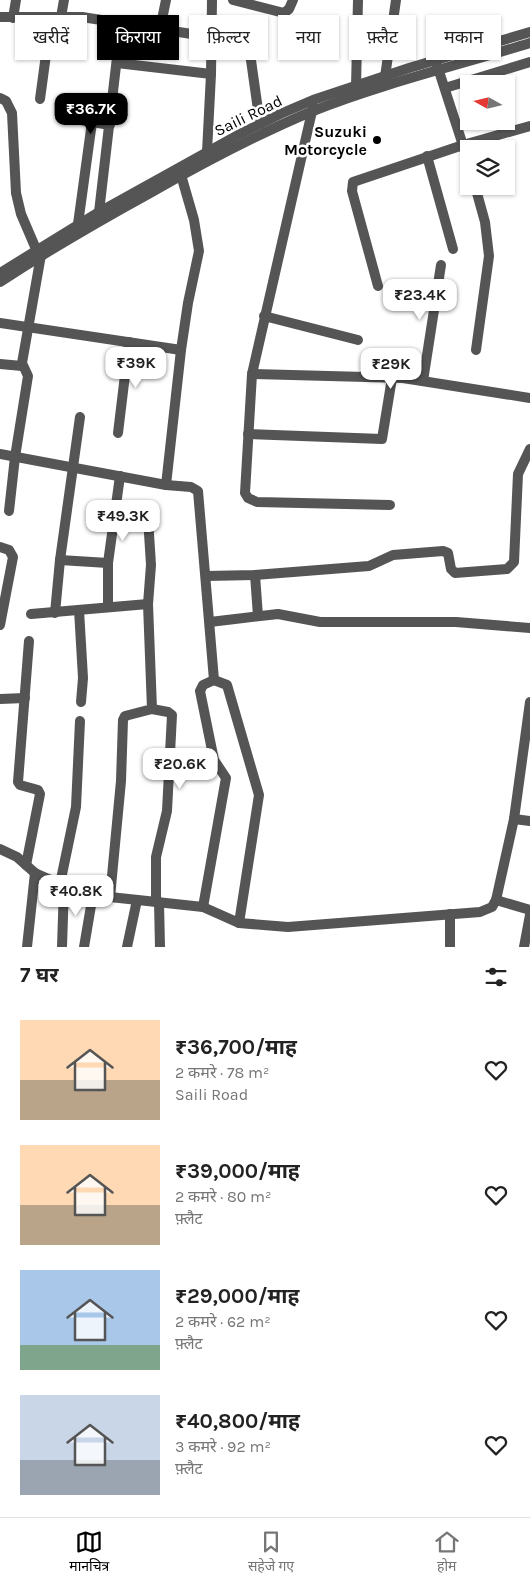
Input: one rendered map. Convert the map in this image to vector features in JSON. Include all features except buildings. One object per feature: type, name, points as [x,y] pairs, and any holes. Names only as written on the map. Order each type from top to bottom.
[{"type":"street","points":[[0,17],[13,18],[16,0]]},
{"type":"street","points":[[57,15],[64,0]]},
{"type":"street","points":[[163,15],[166,0]]},
{"type":"street","points":[[212,0],[212,15]]},
{"type":"street","points":[[233,0],[284,13],[289,10],[293,0]]},
{"type":"street","points":[[356,87],[358,0]]},
{"type":"street","points":[[385,77],[396,0]]},
{"type":"street","name":"Saili Road","points":[[501,41],[530,32]]},
{"type":"street","points":[[0,282],[38,252],[313,106],[439,71],[530,43]]},
{"type":"street","points":[[40,99],[48,60]]},
{"type":"street","points":[[98,212],[117,60]]},
{"type":"street","points":[[207,152],[211,60]]},
{"type":"street","points":[[251,60],[260,124]]},
{"type":"street","points":[[436,60],[461,140]]},
{"type":"street","name":"Saili Road","points":[[0,273],[38,252],[98,212],[260,124],[313,106],[356,87],[436,60]]},
{"type":"street","points":[[445,88],[530,62]]},
{"type":"street","points":[[117,63],[211,74]]},
{"type":"street","points":[[0,98],[6,101],[12,114],[16,193],[21,214],[38,252],[22,366],[28,376],[14,457],[9,511]]},
{"type":"street","points":[[313,106],[252,374],[245,493],[251,500],[390,505]]},
{"type":"street","points":[[75,119],[110,125]]},
{"type":"street","points":[[78,224],[92,122]]},
{"type":"street","points":[[481,140],[530,126]]},
{"type":"street","points":[[378,286],[351,185],[353,182],[460,146]]},
{"type":"street","points":[[427,156],[453,249]]},
{"type":"street","points":[[166,485],[181,350],[188,303],[199,251],[194,220],[181,175]]},
{"type":"street","points":[[476,350],[489,256],[485,222],[478,195]]},
{"type":"street","points":[[423,381],[441,265]]},
{"type":"street","points":[[264,316],[358,340]]},
{"type":"street","points":[[0,323],[181,350]]},
{"type":"street","points":[[118,432],[130,342]]},
{"type":"street","points":[[0,364],[22,366]]},
{"type":"street","points":[[252,374],[392,378],[530,398]]},
{"type":"street","points":[[248,434],[382,438],[392,378]]},
{"type":"street","points":[[55,614],[60,560],[80,417]]},
{"type":"street","points":[[206,576],[255,575],[369,566],[393,555],[443,551],[448,553],[451,569],[455,573],[511,567],[514,562],[518,474],[530,449]]},
{"type":"street","points":[[0,454],[166,485],[191,487],[199,494],[214,680]]},
{"type":"street","points":[[108,606],[108,563],[120,476]]},
{"type":"street","points":[[148,518],[151,565],[148,604],[152,709]]},
{"type":"street","points":[[0,547],[9,550],[12,557],[0,626]]},
{"type":"street","points":[[60,560],[108,563]]},
{"type":"street","points":[[255,575],[258,616]]},
{"type":"street","points":[[32,614],[55,614],[108,606],[148,604]]},
{"type":"street","points":[[79,610],[83,678],[81,702]]},
{"type":"street","points":[[210,622],[278,614],[320,622],[456,622],[530,628]]},
{"type":"street","points":[[26,865],[40,794],[38,790],[20,785],[18,782],[29,641]]},
{"type":"street","points":[[204,907],[226,778],[214,760],[200,691],[203,685],[214,680],[228,685],[258,795],[239,923]]},
{"type":"street","points":[[0,699],[24,698]]},
{"type":"street","points":[[0,849],[12,853],[35,873],[62,885],[110,897],[204,907],[239,923],[288,927],[480,912],[492,907],[496,900],[527,747],[530,702]]},
{"type":"street","points":[[110,897],[123,720],[125,716],[152,709],[172,715],[167,811],[156,857],[160,947]]},
{"type":"street","points":[[62,947],[62,885],[76,807],[80,721]]},
{"type":"street","points":[[514,818],[530,821]]},
{"type":"street","points":[[27,947],[35,873]]},
{"type":"street","points":[[84,947],[92,894]]},
{"type":"street","points":[[127,947],[137,900]]},
{"type":"street","points":[[496,900],[530,910]]},
{"type":"street","points":[[450,914],[450,947]]},
{"type":"street","points":[[524,947],[530,915]]},
{"type":"place","name":"Suzuki Motorcycle","points":[[377,140]]}]
